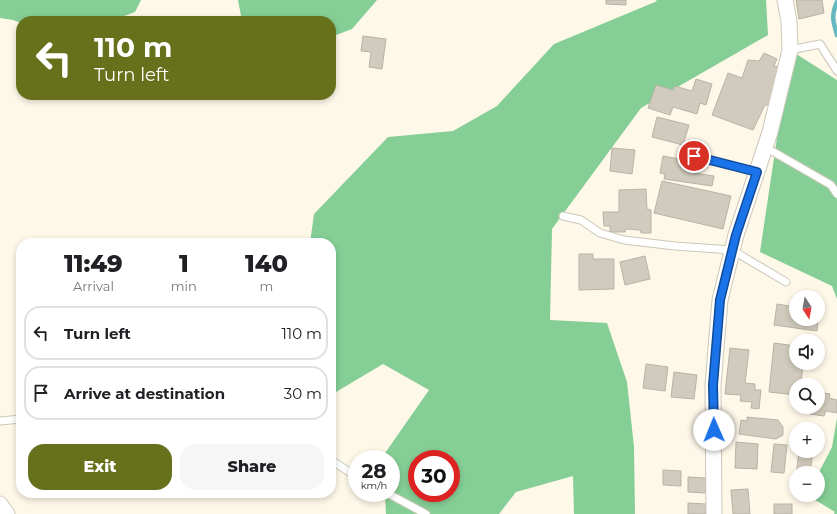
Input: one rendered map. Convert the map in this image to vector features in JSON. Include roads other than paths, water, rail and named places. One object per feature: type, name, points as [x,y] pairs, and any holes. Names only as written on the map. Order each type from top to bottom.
[{"type":"street","points":[[714,514],[713,385],[720,300],[732,250],[770,132],[790,50],[789,22],[785,0]]},
{"type":"street","points":[[0,504],[7,514]]},
{"type":"lane","points":[[790,50],[820,44],[837,71]]},
{"type":"lane","points":[[765,147],[831,185],[837,194]]},
{"type":"lane","points":[[694,156],[757,172]]},
{"type":"lane","points":[[563,216],[581,220],[600,233],[624,240],[675,246],[732,250],[786,282]]},
{"type":"lane","points":[[0,421],[16,419]]},
{"type":"lane","points":[[336,463],[348,471]]},
{"type":"lane","points":[[400,500],[426,514]]},
{"type":"waterway","points":[[837,2],[833,18],[837,35]]}]
